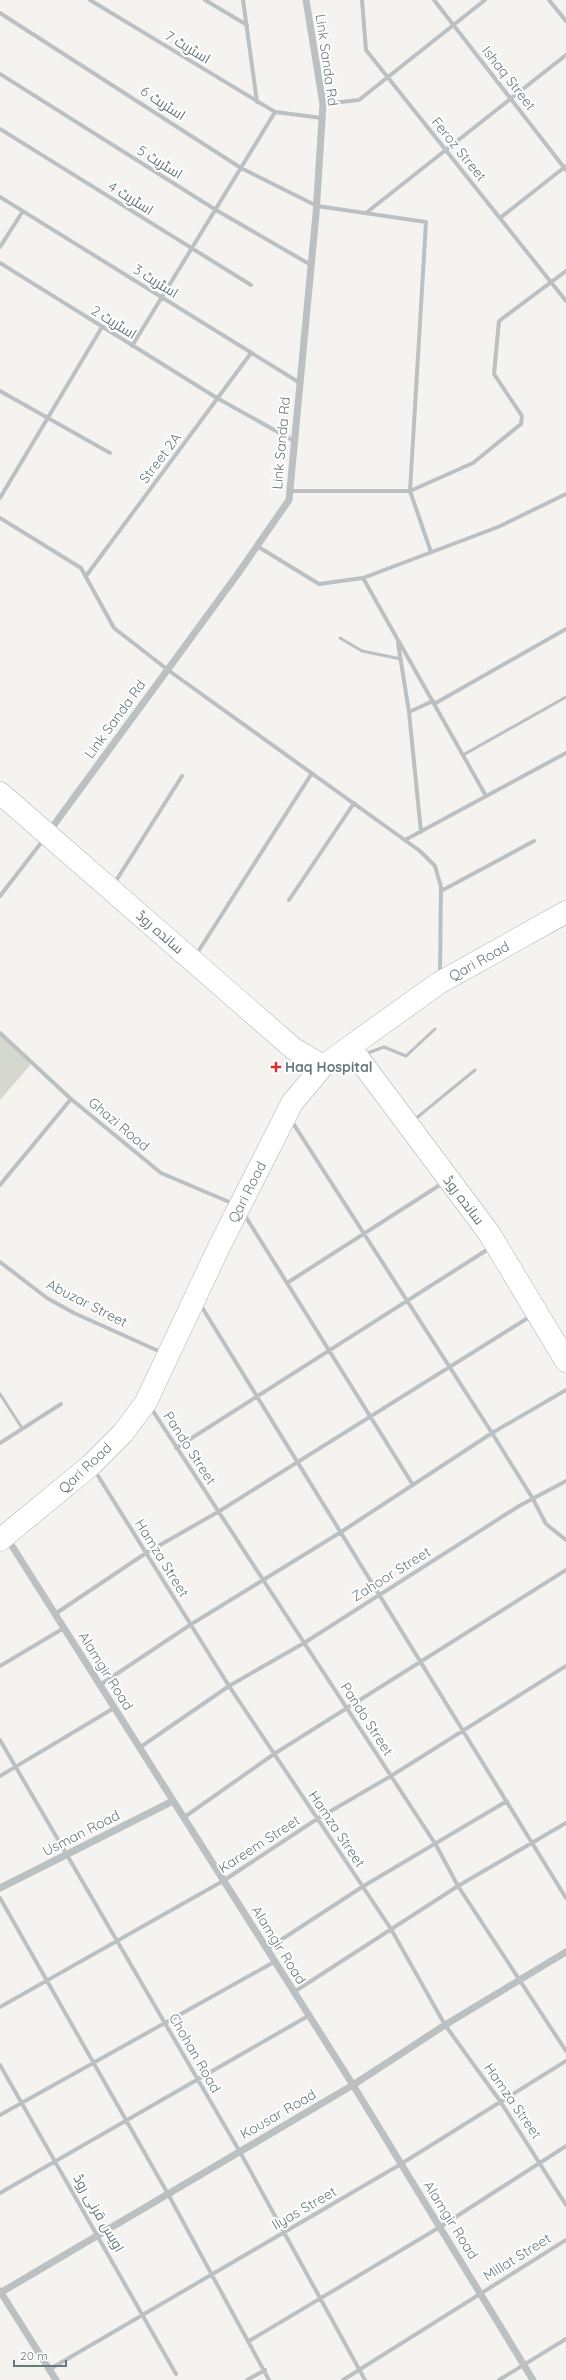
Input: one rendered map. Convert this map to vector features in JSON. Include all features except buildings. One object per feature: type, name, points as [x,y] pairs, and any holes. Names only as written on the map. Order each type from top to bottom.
[{"type":"main road","name":"ساندہ روڈ","points":[[0,794],[47,836],[111,889],[294,1050],[323,1066]]},
{"type":"main road","name":"Qari Road","points":[[2,1534],[91,1465],[124,1433],[146,1402],[292,1103],[323,1066],[354,1052],[439,983],[566,912]]},
{"type":"main road","name":"ساندہ روڈ","points":[[354,1052],[496,1244],[566,1361]]},
{"type":"street","name":"اسٹریٹ 7","points":[[92,0],[275,112]]},
{"type":"street","points":[[205,0],[247,25]]},
{"type":"street","points":[[243,0],[257,102]]},
{"type":"street","name":"Link Sanda Rd","points":[[47,836],[289,500],[317,206],[323,104],[306,0]]},
{"type":"street","name":"Feroz Street","points":[[362,0],[366,50],[566,301]]},
{"type":"street","name":"Ishaq Street","points":[[434,0],[565,168]]},
{"type":"street","points":[[323,104],[359,100],[485,0]]},
{"type":"street","points":[[549,0],[566,21]]},
{"type":"street","name":"اسٹریٹ 6","points":[[0,13],[242,168],[317,206],[426,222],[410,491]]},
{"type":"street","points":[[366,213],[566,55]]},
{"type":"street","name":"اسٹریٹ 5","points":[[0,74],[216,210],[311,265]]},
{"type":"street","points":[[132,346],[275,112],[322,118]]},
{"type":"street","name":"اسٹریٹ 4","points":[[0,129],[251,285]]},
{"type":"street","points":[[500,218],[565,168]]},
{"type":"street","name":"اسٹریٹ 3","points":[[0,197],[300,383]]},
{"type":"street","points":[[0,248],[23,211]]},
{"type":"street","name":"اسٹریٹ 2","points":[[0,263],[217,398],[294,441]]},
{"type":"street","points":[[290,491],[410,491],[473,463],[521,424],[522,416],[494,374],[499,321],[566,271]]},
{"type":"street","points":[[0,498],[102,327]]},
{"type":"street","name":"Street 2A","points":[[86,576],[251,353]]},
{"type":"street","points":[[0,391],[110,453]]},
{"type":"street","points":[[410,491],[431,552]]},
{"type":"street","points":[[257,546],[319,584],[363,578],[498,527],[566,494]]},
{"type":"street","points":[[0,518],[81,568],[114,628],[168,670],[405,840],[435,866],[441,890],[439,983]]},
{"type":"street","points":[[363,578],[486,796]]},
{"type":"street","points":[[409,712],[434,703],[566,629]]},
{"type":"street","points":[[398,639],[409,712],[421,832]]},
{"type":"street","points":[[405,840],[566,753]]},
{"type":"street","points":[[192,960],[312,773]]},
{"type":"street","points":[[111,889],[182,776]]},
{"type":"street","points":[[289,900],[354,803]]},
{"type":"street","points":[[0,896],[47,836]]},
{"type":"street","points":[[441,890],[534,841]]},
{"type":"street","name":"Ghazi Road","points":[[0,1033],[71,1099],[161,1173],[240,1207]]},
{"type":"street","points":[[0,1185],[71,1099]]},
{"type":"street","points":[[287,1114],[492,1433],[533,1499],[546,1524],[566,1540]]},
{"type":"street","points":[[287,1283],[449,1179]]},
{"type":"street","points":[[240,1207],[413,1485]]},
{"type":"street","points":[[176,1448],[496,1244]]},
{"type":"street","name":"Abuzar Street","points":[[0,1262],[47,1298],[67,1309],[168,1355]]},
{"type":"street","points":[[196,1297],[566,1898]]},
{"type":"street","points":[[55,1614],[146,1553],[218,1512],[536,1312]]},
{"type":"street","points":[[100,1685],[190,1624],[264,1581],[492,1433],[566,1390]]},
{"type":"street","name":"Pando Street","points":[[146,1402],[436,1845],[458,1886],[566,2051]]},
{"type":"street","points":[[0,1443],[61,1404]]},
{"type":"street","name":"Hamza Street","points":[[91,1465],[229,1686],[391,1929],[445,2025],[500,2101],[540,2161],[566,2205]]},
{"type":"street","name":"Zahoor Street","points":[[139,1748],[229,1686],[304,1643],[533,1499],[566,1481]]},
{"type":"street","name":"Alamgir Road","points":[[2,1534],[64,1628],[353,2085],[533,2380]]},
{"type":"street","points":[[183,1818],[274,1754],[420,1660],[566,1570]]},
{"type":"street","points":[[0,1666],[64,1628]]},
{"type":"street","name":"Kareem Street","points":[[0,2007],[223,1881],[317,1818],[391,1776],[566,1666]]},
{"type":"street","points":[[0,1776],[114,1708]]},
{"type":"street","name":"Chohan Road","points":[[0,1740],[240,2152],[319,2300],[365,2380]]},
{"type":"street","name":"Usman Road","points":[[0,1888],[173,1801]]},
{"type":"street","points":[[267,1949],[362,1887],[436,1845],[507,1801]]},
{"type":"street","points":[[294,1992],[458,1886],[566,1823]]},
{"type":"street","points":[[0,1898],[213,2274],[269,2380]]},
{"type":"street","name":"Kousar Road","points":[[0,2292],[353,2085],[445,2025],[566,1952]]},
{"type":"street","points":[[0,2115],[274,1962]]},
{"type":"street","points":[[0,2194],[308,2016]]},
{"type":"street","name":"Ilyas Street","points":[[50,2369],[401,2164],[566,2061]]},
{"type":"street","name":"اویس قرنی روڈ","points":[[0,2065],[144,2314],[176,2374]]},
{"type":"street","points":[[249,2341],[440,2227],[540,2161],[566,2146]]},
{"type":"street","name":"Millat Street","points":[[344,2380],[566,2240]]},
{"type":"street","points":[[0,2292],[56,2380]]},
{"type":"street","points":[[499,2380],[525,2366],[566,2340]]},
{"type":"street","points":[[247,2380],[265,2370]]},
{"type":"lane","points":[[340,638],[362,651],[401,659]]},
{"type":"lane","points":[[463,755],[566,697]]},
{"type":"lane","points":[[354,1052],[384,1047],[406,1056],[435,1029]]},
{"type":"lane","points":[[408,1125],[475,1070]]},
{"type":"lane","points":[[0,1394],[22,1428]]},
{"type":"shaded area","points":[[0,1033],[32,1063],[0,1100]]},
{"type":"place","name":"Haq Hospital","points":[[276,1067]]}]
